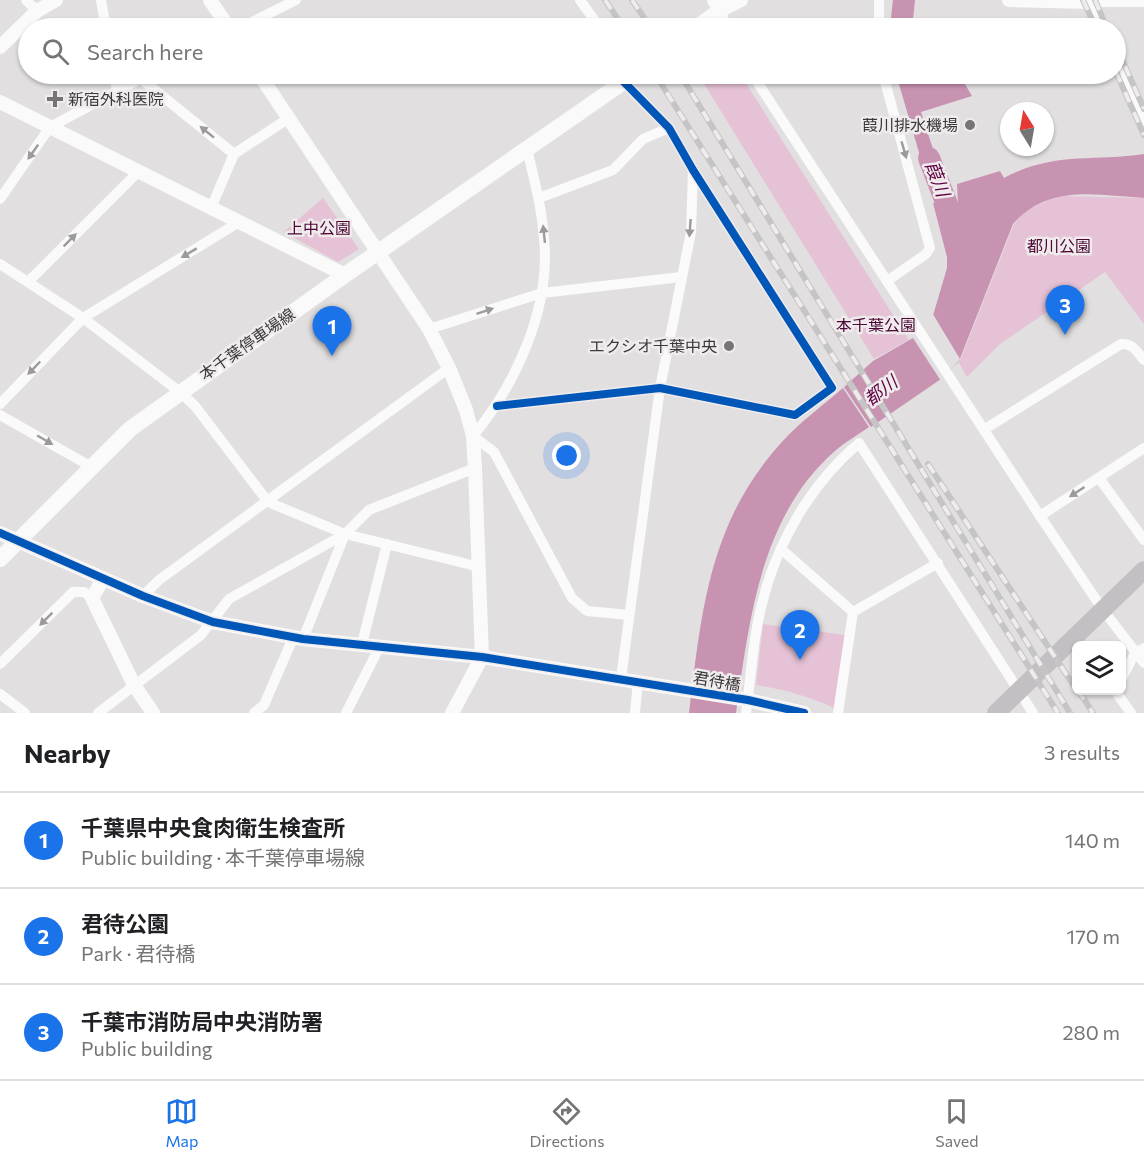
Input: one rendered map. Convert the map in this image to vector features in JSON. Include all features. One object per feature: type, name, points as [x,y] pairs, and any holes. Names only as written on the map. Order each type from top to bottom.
[{"type":"main road","points":[[706,18],[718,5]]},
{"type":"main road","name":"本千葉停車場線","points":[[0,559],[90,466],[130,429],[345,275],[620,84]]},
{"type":"main road","points":[[996,713],[1144,570]]},
{"type":"street","points":[[26,0],[37,11]]},
{"type":"street","points":[[30,18],[56,0]]},
{"type":"street","points":[[101,0],[104,18]]},
{"type":"street","points":[[210,0],[222,18]]},
{"type":"street","points":[[260,18],[296,0]]},
{"type":"street","points":[[580,0],[593,18]]},
{"type":"street","points":[[718,5],[740,0]]},
{"type":"street","points":[[879,0],[879,18]]},
{"type":"street","points":[[1009,0],[1144,2]]},
{"type":"street","points":[[1090,1],[1098,18]]},
{"type":"street","points":[[0,46],[18,29]]},
{"type":"street","points":[[1126,80],[1144,120]]},
{"type":"street","points":[[116,84],[117,90]]},
{"type":"street","points":[[0,199],[50,127],[129,84]]},
{"type":"street","points":[[154,84],[234,154]]},
{"type":"street","points":[[266,84],[429,329],[449,368],[473,436],[482,657],[452,713]]},
{"type":"street","points":[[497,406],[660,388],[795,415],[832,388],[693,170],[669,128],[637,84]]},
{"type":"street","points":[[759,84],[1040,516],[1103,610],[1140,651],[1144,663]]},
{"type":"street","points":[[886,84],[930,248],[926,254],[887,281]]},
{"type":"street","points":[[0,102],[345,275]]},
{"type":"street","points":[[211,208],[234,154],[289,118]]},
{"type":"street","points":[[539,198],[613,170],[643,139],[669,128]]},
{"type":"street","points":[[473,436],[497,406],[518,367],[542,293],[545,241],[539,198],[527,149]]},
{"type":"street","points":[[621,678],[660,388],[691,232],[693,170]]},
{"type":"street","points":[[29,281],[138,172]]},
{"type":"street","points":[[0,404],[83,318],[239,222]]},
{"type":"street","points":[[0,264],[83,318],[180,392],[195,406],[268,502],[345,534],[480,567]]},
{"type":"street","points":[[429,329],[542,293],[681,277]]},
{"type":"street","points":[[985,429],[1121,344],[1128,344],[1134,348],[1144,360]]},
{"type":"street","points":[[143,596],[159,580],[449,368]]},
{"type":"street","points":[[0,414],[90,466]]},
{"type":"street","points":[[473,436],[494,452],[572,598],[587,611],[629,615]]},
{"type":"street","points":[[747,706],[763,600],[781,549],[818,483],[859,443],[1034,713]]},
{"type":"street","points":[[1040,516],[1144,448]]},
{"type":"street","points":[[98,713],[201,635],[229,599],[345,534],[369,510],[475,468]]},
{"type":"street","points":[[1099,478],[1144,540]]},
{"type":"street","name":"君待橋","points":[[0,533],[143,596],[213,622],[298,638],[482,657],[621,678],[681,688],[747,706],[804,713]]},
{"type":"street","points":[[254,713],[264,705],[298,638],[345,534]]},
{"type":"street","points":[[362,644],[387,544]]},
{"type":"street","points":[[781,549],[853,612]]},
{"type":"street","points":[[853,612],[938,563]]},
{"type":"street","points":[[92,598],[103,579]]},
{"type":"street","points":[[0,664],[73,592],[84,592],[92,598],[134,684],[153,713]]},
{"type":"street","points":[[838,713],[853,612]]},
{"type":"street","points":[[346,713],[380,646]]},
{"type":"street","points":[[1126,672],[1140,651]]},
{"type":"street","points":[[634,713],[638,681]]},
{"type":"street","points":[[0,694],[25,713]]},
{"type":"street","points":[[1118,695],[1131,713]]},
{"type":"green space","name":"本千葉公園","points":[[704,84],[746,84],[909,340],[874,359]]},
{"type":"green space","name":"都川公園","points":[[1057,196],[1144,198],[1144,324],[1105,272],[1000,344],[967,377],[959,363],[1014,224],[1027,210]]},
{"type":"green space","name":"上中公園","points":[[323,198],[359,249],[338,262],[284,232]]},
{"type":"green space","points":[[763,624],[845,635],[834,708],[796,694],[756,685]]},
{"type":"water","points":[[899,84],[965,84],[972,96],[921,112],[945,186],[930,190]]},
{"type":"water","name":"都川","points":[[1144,154],[1144,198],[1091,194],[1057,197],[1027,211],[1013,224],[959,361],[941,379],[871,427],[844,387],[873,361],[913,338],[932,319],[947,268],[947,257],[933,203],[948,199],[956,224],[959,224],[957,184],[1000,171],[1004,178],[1040,164],[1057,161]]},
{"type":"water","points":[[843,388],[869,427],[839,448],[810,477],[790,507],[774,538],[753,607],[736,713],[689,713],[698,641],[712,572],[723,538],[738,505],[757,474],[781,443],[803,421]]},
{"type":"pier","points":[[931,311],[960,359],[941,381],[911,335],[925,323]]},
{"type":"waterway","name":"葭川","points":[[902,18],[904,0]]},
{"type":"waterway","name":"葭川","points":[[929,158],[956,228]]},
{"type":"railway","points":[[605,0],[617,18]]},
{"type":"railway","points":[[632,0],[644,18]]},
{"type":"railway","points":[[1083,0],[1091,18]]},
{"type":"railway","points":[[1095,0],[1103,18]]},
{"type":"railway","points":[[1126,68],[1144,109]]},
{"type":"railway","points":[[661,84],[1058,713]]},
{"type":"railway","points":[[686,84],[1070,713]]},
{"type":"railway","points":[[1121,84],[1144,135]]},
{"type":"railway","points":[[928,464],[1072,683]]},
{"type":"railway","points":[[1081,695],[1093,713]]},
{"type":"cycle path","points":[[497,406],[660,388],[795,415],[832,388],[693,170],[669,128],[626,84]]},
{"type":"cycle path","points":[[0,533],[143,596],[213,622],[303,639],[482,657],[748,700],[804,713]]},
{"type":"place","name":"新宿外科医院","points":[[55,99]]},
{"type":"place","name":"葭川排水機場","points":[[970,125]]},
{"type":"place","name":"千葉市消防局中央消防署","points":[[1065,335]]},
{"type":"place","name":"エクシオ千葉中央","points":[[729,346]]},
{"type":"place","name":"千葉県中央食肉衛生検査所","points":[[332,356]]},
{"type":"place","name":"君待公園","points":[[800,660]]}]
